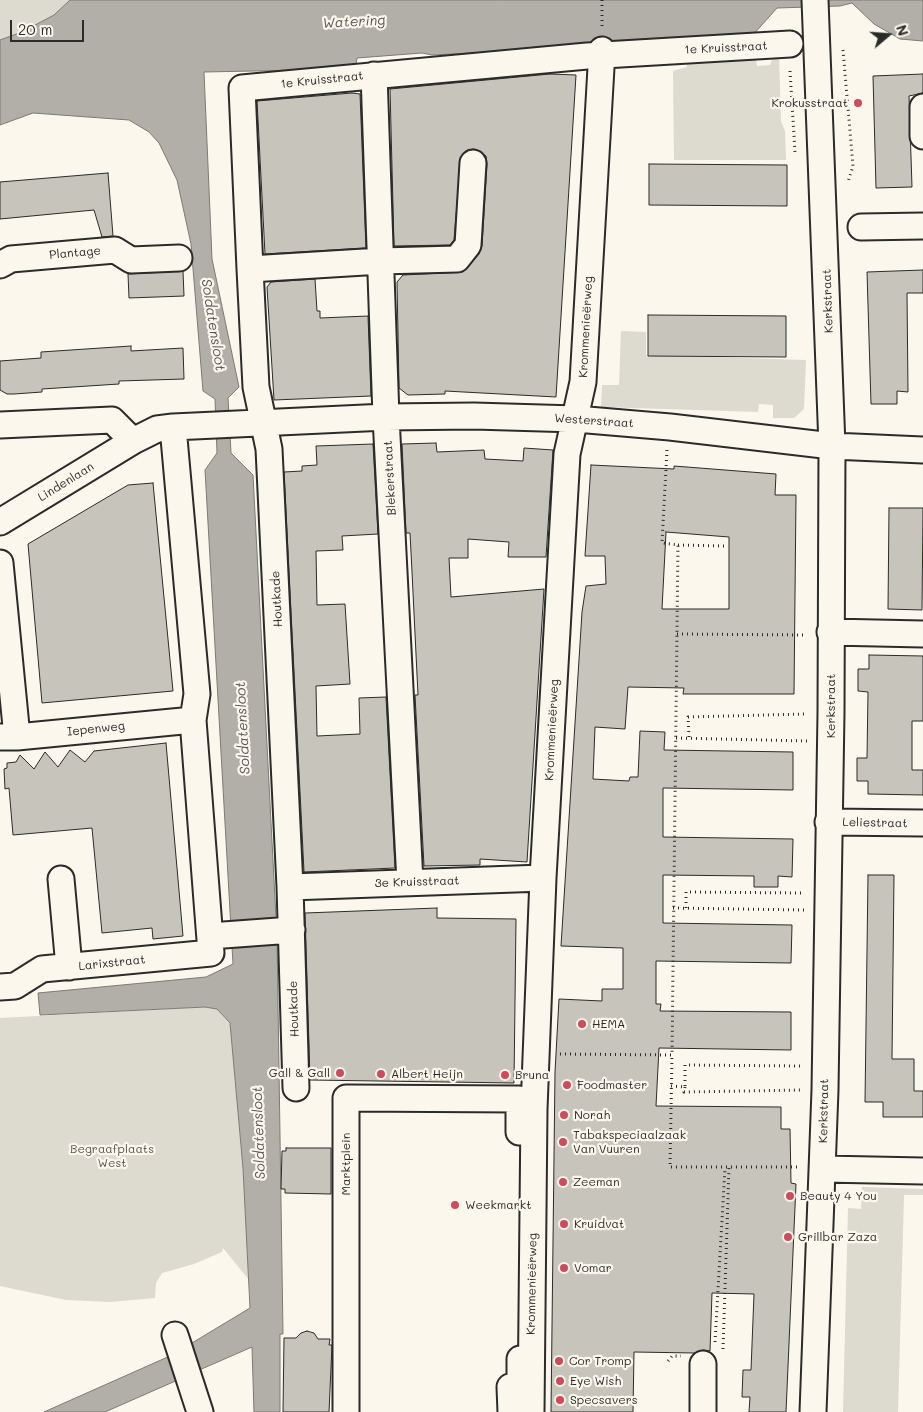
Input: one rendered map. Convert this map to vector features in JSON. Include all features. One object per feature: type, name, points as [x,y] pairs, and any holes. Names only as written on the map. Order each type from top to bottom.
[{"type":"street","name":"Kerkstraat","points":[[813,1412],[825,1078],[831,713],[832,446],[815,7]]},
{"type":"street","name":"1e Kruisstraat","points":[[250,269],[242,88],[602,52],[790,44]]},
{"type":"street","name":"Krommenieërweg","points":[[530,1412],[526,1109],[537,1054],[543,878],[567,454],[583,382],[602,52]]},
{"type":"street","name":"Blekerstraat","points":[[374,75],[386,417],[410,882]]},
{"type":"street","points":[[923,107],[923,136]]},
{"type":"street","points":[[250,269],[381,261],[457,259],[468,245],[473,163]]},
{"type":"street","points":[[861,227],[923,226]]},
{"type":"street","name":"Plantage","points":[[0,265],[11,259],[115,250],[131,260],[179,258]]},
{"type":"street","name":"Houtkade","points":[[250,269],[256,387],[269,449],[290,887],[285,930],[296,1088]]},
{"type":"street","name":"Westerstraat","points":[[264,422],[386,417],[474,416],[576,420],[670,426],[832,446],[923,450]]},
{"type":"street","points":[[0,425],[112,420],[133,441]]},
{"type":"street","name":"Lindenlaan","points":[[0,522],[133,441],[157,429],[224,423],[264,422]]},
{"type":"street","points":[[173,427],[197,694],[193,720],[218,936],[285,930]]},
{"type":"street","points":[[0,563],[8,737]]},
{"type":"street","points":[[830,632],[923,634]]},
{"type":"street","name":"Iepenweg","points":[[8,737],[193,720]]},
{"type":"street","name":"Leliestraat","points":[[828,822],[923,823]]},
{"type":"street","name":"3e Kruisstraat","points":[[290,887],[543,878]]},
{"type":"street","points":[[61,879],[69,967]]},
{"type":"street","name":"Larixstraat","points":[[0,987],[15,986],[42,969],[211,953],[218,936]]},
{"type":"street","name":"Marktplein","points":[[346,1412],[346,1098],[519,1099],[526,1109]]},
{"type":"street","points":[[376,1107],[526,1109],[520,1387],[510,1387],[510,1412]]},
{"type":"street","points":[[823,1169],[923,1171]]},
{"type":"street","points":[[175,1335],[200,1412]]},
{"type":"street","points":[[703,1412],[713,1358]]},
{"type":"path","points":[[670,426],[662,544],[724,546]]},
{"type":"path","points":[[678,544],[670,1167],[823,1169]]},
{"type":"path","points":[[677,634],[811,635],[830,632]]},
{"type":"path","points":[[689,738],[688,717],[831,713]]},
{"type":"path","points":[[676,738],[830,742]]},
{"type":"path","points":[[686,908],[686,892],[827,902]]},
{"type":"path","points":[[673,908],[827,902]]},
{"type":"path","points":[[537,1054],[672,1055]]},
{"type":"path","points":[[685,1065],[825,1078],[684,1092],[685,1065]]},
{"type":"path","points":[[671,1086],[685,1087]]},
{"type":"path","points":[[713,1358],[727,1167]]},
{"type":"path","points":[[713,1358],[727,1167]]},
{"type":"green space","points":[[0,0],[70,0],[54,15],[22,32],[0,40]]},
{"type":"green space","points":[[755,53],[757,66],[770,65],[775,53],[779,56],[781,121],[785,131],[786,160],[674,160],[673,71],[687,67],[686,57]]},
{"type":"green space","points":[[621,331],[646,332],[646,355],[806,360],[804,409],[794,418],[773,418],[773,405],[759,404],[758,412],[601,407],[602,385],[619,385]]},
{"type":"green space","name":"Begraafplaats West","points":[[205,1007],[217,1009],[230,1024],[243,1168],[249,1280],[223,1248],[222,1252],[194,1264],[162,1273],[156,1283],[155,1298],[110,1302],[66,1300],[0,1286],[0,1018]]},
{"type":"green space","points":[[862,1187],[923,1189],[923,1195],[904,1195],[898,1412],[843,1412],[848,1208],[861,1209]]},
{"type":"water","points":[[70,0],[923,0],[923,41],[900,39],[874,24],[852,3],[840,6],[777,8],[752,36],[614,46],[432,55],[422,53],[357,58],[356,65],[304,70],[204,72],[212,259],[239,387],[228,398],[231,453],[253,475],[277,938],[283,1334],[280,1334],[280,1412],[254,1412],[252,1347],[197,1371],[187,1346],[250,1308],[243,1168],[230,1023],[217,1009],[205,1007],[40,1015],[38,993],[206,977],[233,964],[205,470],[217,453],[215,399],[203,391],[191,244],[177,180],[159,143],[149,132],[129,120],[33,113],[0,125],[0,40],[22,32],[54,15]]},
{"type":"water","points":[[170,1356],[180,1379],[105,1412],[44,1412]]},
{"type":"building","points":[[550,74],[576,75],[556,397],[445,391],[445,394],[408,395],[399,388],[397,282],[403,275],[463,272],[479,254],[482,246],[487,164],[486,156],[474,149],[467,150],[461,156],[454,240],[450,245],[394,246],[390,89]]},
{"type":"building","points":[[923,74],[923,93],[909,96],[912,187],[876,188],[873,76]]},
{"type":"building","points":[[352,93],[360,94],[366,248],[265,254],[257,101]]},
{"type":"building","points":[[649,164],[787,165],[787,206],[649,205]]},
{"type":"building","points":[[108,173],[113,236],[102,237],[94,210],[0,219],[0,182]]},
{"type":"building","points":[[923,270],[923,293],[907,293],[908,392],[897,391],[897,404],[871,404],[867,272]]},
{"type":"building","points":[[183,271],[184,296],[129,298],[128,274]]},
{"type":"building","points":[[315,279],[317,311],[320,311],[320,318],[368,316],[371,396],[274,400],[267,287],[271,282]]},
{"type":"building","points":[[648,315],[786,316],[786,357],[648,356]]},
{"type":"building","points":[[131,346],[131,351],[183,348],[184,379],[119,381],[119,384],[42,389],[42,392],[14,394],[7,394],[0,390],[0,361],[41,358],[41,352]]},
{"type":"building","points":[[436,443],[437,452],[484,450],[485,459],[523,461],[524,448],[553,450],[546,557],[508,557],[509,542],[468,539],[468,558],[449,558],[451,597],[544,589],[527,862],[480,859],[480,865],[424,866],[415,695],[418,695],[410,533],[406,533],[402,444]]},
{"type":"building","points":[[373,444],[378,534],[342,536],[343,550],[316,551],[317,605],[345,604],[350,684],[316,686],[317,736],[360,734],[359,698],[386,697],[395,868],[304,872],[284,472],[302,471],[302,466],[317,465],[316,446]]},
{"type":"building","points":[[591,465],[674,469],[674,466],[776,474],[775,495],[796,495],[794,694],[683,694],[684,688],[628,687],[625,729],[595,727],[593,779],[629,781],[630,777],[638,777],[640,731],[665,732],[664,750],[793,752],[793,790],[663,788],[663,837],[793,839],[792,877],[778,876],[778,887],[754,887],[754,876],[663,875],[663,923],[792,925],[791,963],[656,961],[656,1004],[661,1004],[660,1011],[791,1012],[791,1050],[659,1048],[656,1106],[781,1107],[781,1129],[790,1129],[791,1183],[796,1184],[786,1412],[749,1412],[750,1397],[742,1397],[743,1370],[751,1370],[754,1294],[712,1293],[710,1351],[703,1350],[694,1353],[634,1352],[633,1412],[551,1412],[555,1072],[559,999],[602,1001],[602,989],[623,989],[623,948],[561,946],[582,612],[586,586],[606,584],[605,556],[585,556]],"holes":[[[666,532],[729,537],[729,609],[662,609]]]},
{"type":"building","points":[[153,483],[173,691],[42,703],[28,544],[128,485]]},
{"type":"building","points":[[889,508],[923,508],[922,610],[888,609]]},
{"type":"building","points":[[869,655],[923,656],[923,721],[912,721],[912,770],[923,770],[923,795],[868,794],[868,781],[857,781],[857,758],[867,758],[868,692],[858,691],[858,669],[869,669]]},
{"type":"building","points":[[166,743],[183,936],[153,939],[152,928],[102,933],[92,828],[13,835],[9,788],[5,789],[4,769],[7,768],[7,763],[16,762],[20,755],[34,769],[45,752],[58,767],[70,750],[85,762],[94,751]]},
{"type":"building","points":[[868,875],[894,875],[892,1059],[914,1059],[914,1091],[923,1091],[923,1117],[883,1117],[883,1102],[865,1102]]},
{"type":"building","points":[[437,908],[437,918],[516,919],[514,1083],[310,1080],[305,913]]},
{"type":"building","points":[[286,1148],[331,1148],[331,1194],[285,1193],[285,1189],[281,1189],[282,1151],[286,1151]]},
{"type":"building","points":[[307,1331],[314,1333],[318,1339],[330,1339],[329,1345],[332,1345],[329,1412],[283,1412],[284,1338],[296,1338],[301,1333]]},
{"type":"place","name":"Krokusstraat","points":[[858,103]]},
{"type":"place","name":"HEMA","points":[[582,1024]]},
{"type":"place","name":"Gall & Gall","points":[[340,1073]]},
{"type":"place","name":"Albert Heijn","points":[[381,1074]]},
{"type":"place","name":"Bruna","points":[[505,1075]]},
{"type":"place","name":"Foodmaster","points":[[567,1085]]},
{"type":"place","name":"Norah","points":[[564,1115]]},
{"type":"place","name":"Tabakspeciaalzaak Van Vuuren","points":[[563,1142]]},
{"type":"place","name":"Zeeman","points":[[563,1182]]},
{"type":"place","name":"Beauty 4 You","points":[[790,1196]]},
{"type":"place","name":"Weekmarkt","points":[[455,1205]]},
{"type":"place","name":"Kruidvat","points":[[564,1224]]},
{"type":"place","name":"Grillbar Zaza","points":[[788,1237]]},
{"type":"place","name":"Vomar","points":[[564,1268]]},
{"type":"place","name":"Cor Tromp","points":[[559,1361]]},
{"type":"place","name":"Eye Wish","points":[[560,1381]]},
{"type":"place","name":"Specsavers","points":[[560,1400]]},
{"type":"water label","name":"Watering","points":[[354,22]]},
{"type":"water label","name":"Soldatensloot","points":[[213,325]]},
{"type":"water label","name":"Soldatensloot","points":[[243,728]]},
{"type":"water label","name":"Soldatensloot","points":[[259,1133]]}]
